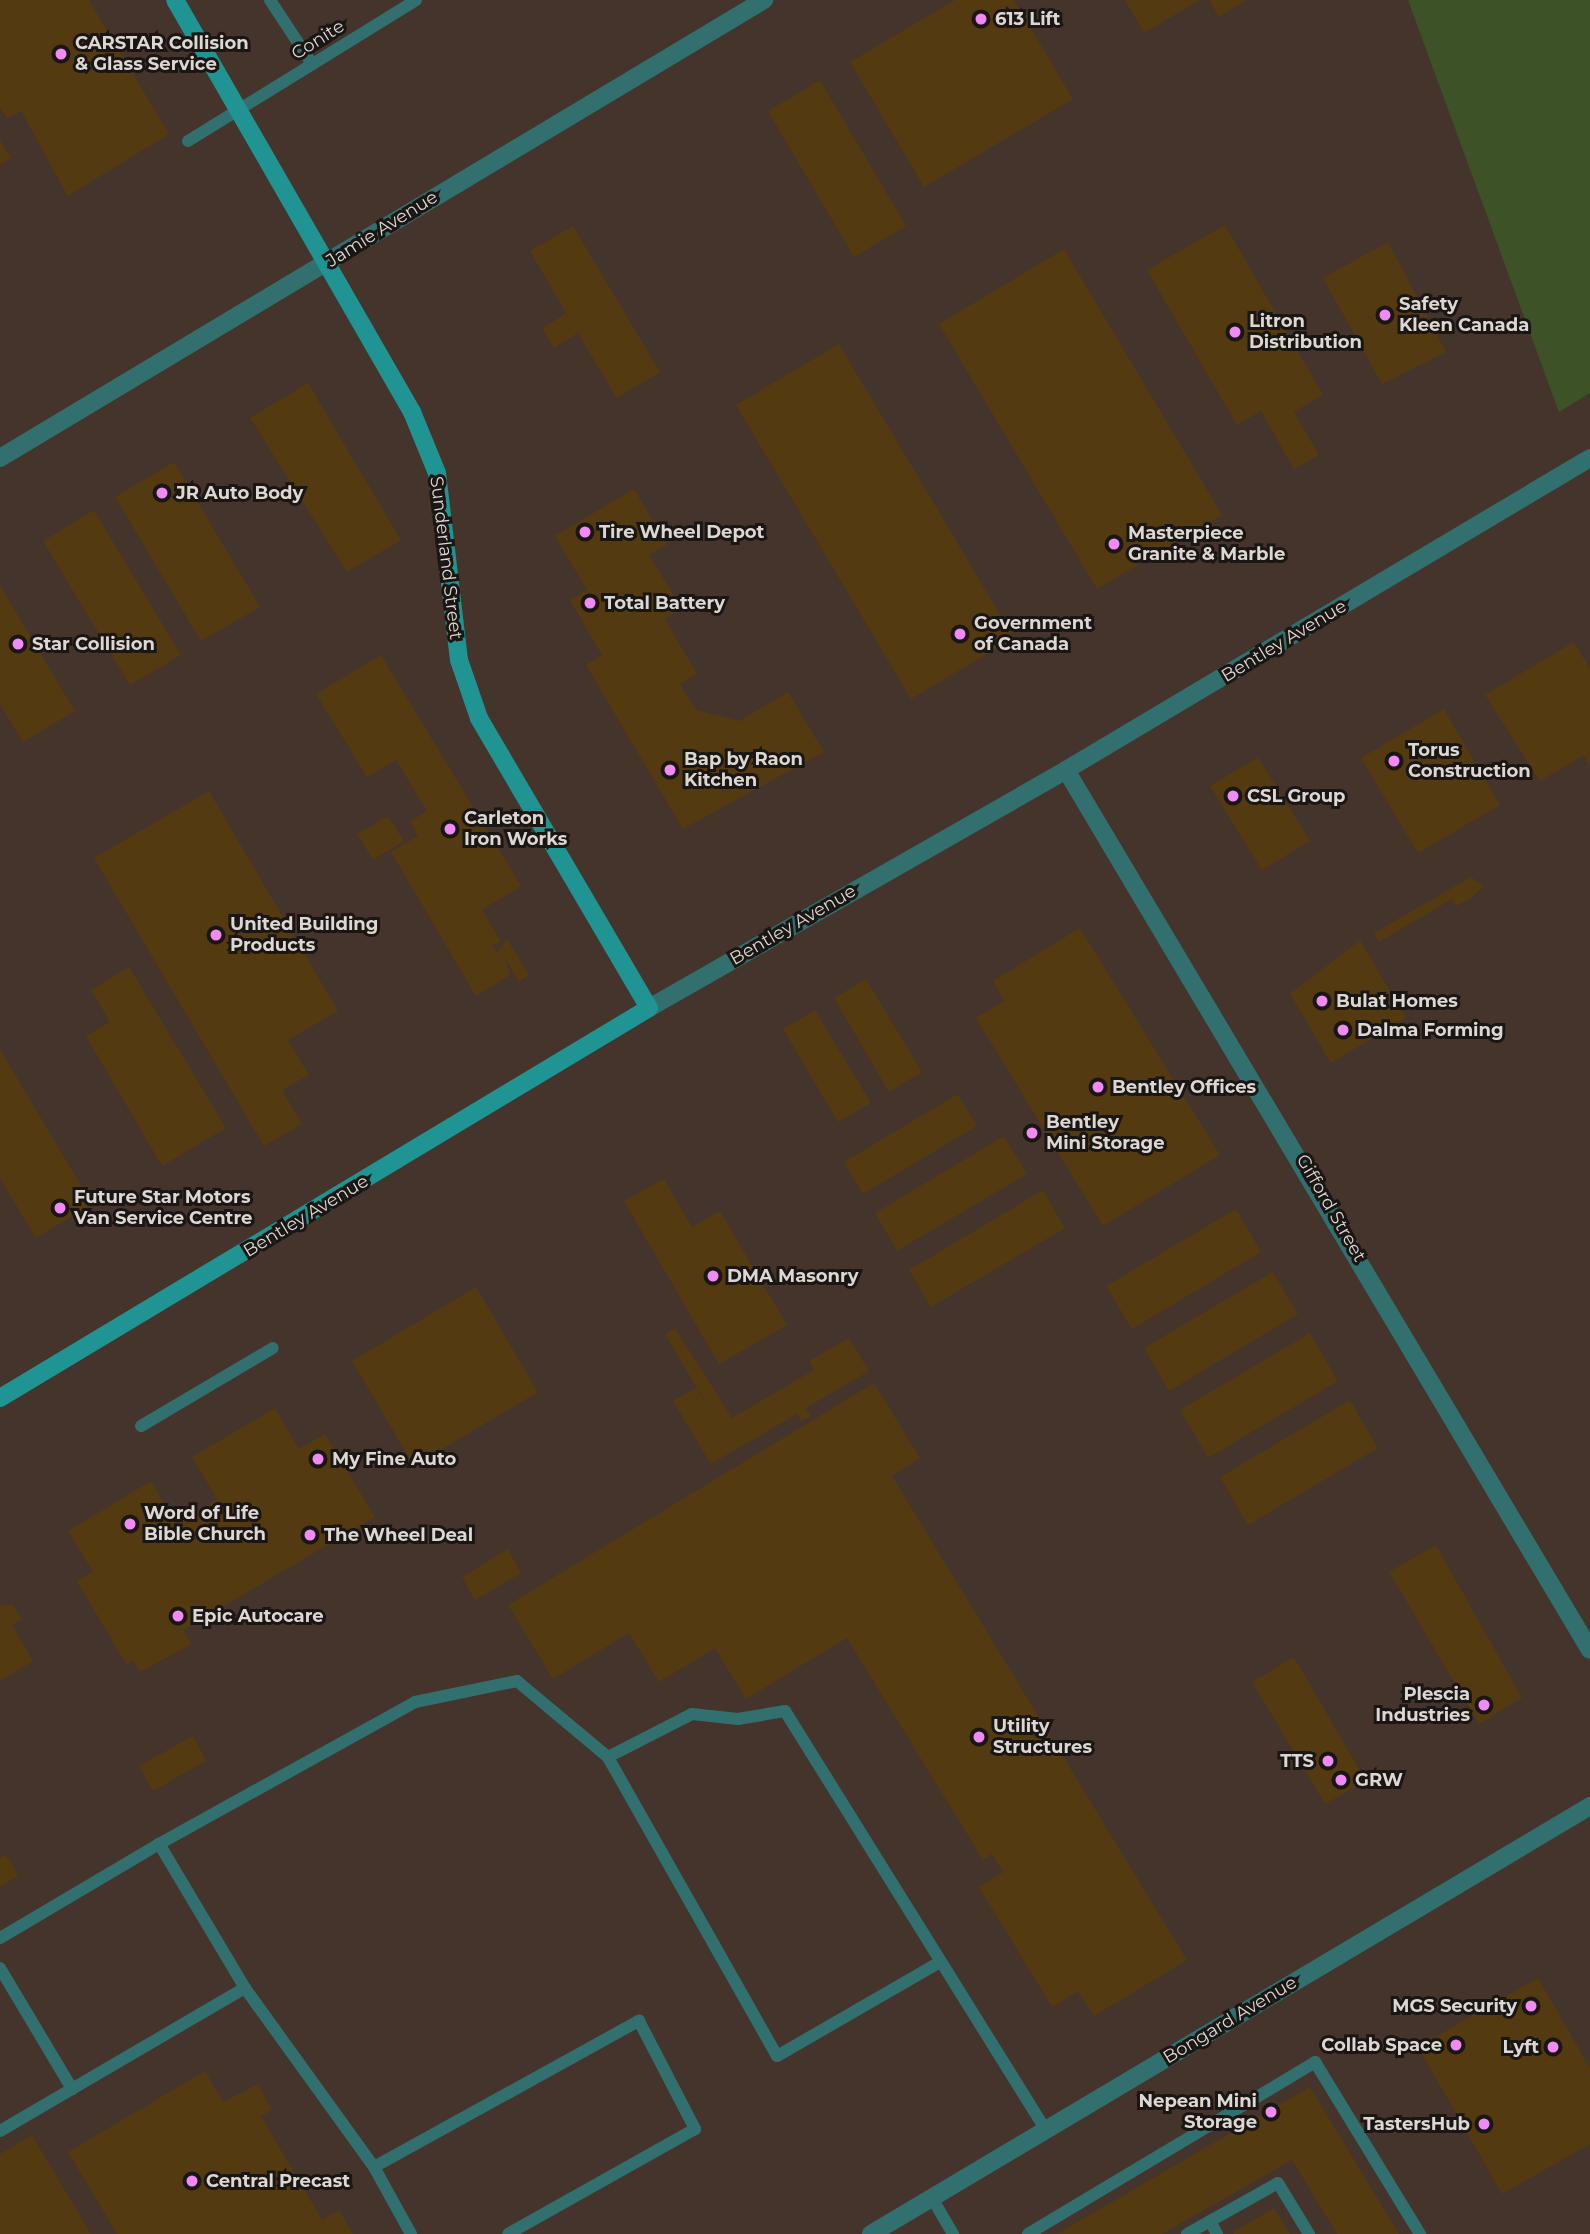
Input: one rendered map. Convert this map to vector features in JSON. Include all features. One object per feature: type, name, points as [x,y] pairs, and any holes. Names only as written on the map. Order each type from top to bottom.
[{"type":"street","name":"Sunderland Street","points":[[175,0],[329,263],[412,412],[437,473],[459,660],[479,718],[649,1008]]},
{"type":"street","name":"Jamie Avenue","points":[[0,458],[764,0]]},
{"type":"street","name":"Bentley Avenue","points":[[0,1398],[649,1008],[1066,770],[1590,458]]},
{"type":"street","name":"Gifford Street","points":[[1066,770],[1590,1650]]},
{"type":"street","name":"Bongard Avenue","points":[[871,2234],[1590,1806]]},
{"type":"lane","points":[[270,0],[312,64]]},
{"type":"lane","name":"Conite","points":[[188,141],[416,0]]},
{"type":"lane","points":[[141,1426],[274,1348]]},
{"type":"lane","points":[[0,1938],[159,1844],[415,1702],[517,1681],[608,1757],[777,2056],[940,1962]]},
{"type":"lane","points":[[608,1757],[692,1714],[738,1720],[785,1711],[1046,2130]]},
{"type":"lane","points":[[159,1844],[245,1988],[374,2167],[411,2234]]},
{"type":"lane","points":[[0,1968],[72,2089]]},
{"type":"lane","points":[[0,2131],[245,1988]]},
{"type":"lane","points":[[374,2167],[639,2021],[695,2129],[508,2234]]},
{"type":"lane","points":[[1028,2234],[1315,2062],[1420,2234]]},
{"type":"lane","points":[[1187,2234],[1278,2183],[1309,2234]]},
{"type":"lane","points":[[932,2198],[953,2234]]},
{"type":"lane","points":[[1210,2221],[1217,2234]]},
{"type":"shaded area","points":[[0,0],[1590,0],[1590,2234],[0,2234]]},
{"type":"green space","points":[[1408,0],[1590,0],[1590,393],[1559,412]]},
{"type":"building","name":"CARSTAR Collision & Glass Service","points":[[0,0],[89,0],[169,134],[68,196],[21,111],[7,118],[0,108]]},
{"type":"building","points":[[955,0],[1014,0],[1073,99],[924,187],[850,62]]},
{"type":"building","points":[[1125,0],[1200,0],[1144,33]]},
{"type":"building","points":[[1209,0],[1246,0],[1219,17]]},
{"type":"building","points":[[820,80],[906,226],[854,257],[768,111]]},
{"type":"building","points":[[0,140],[11,158],[0,165]]},
{"type":"building","name":"Litron Distribution","points":[[1225,225],[1323,395],[1294,412],[1319,455],[1294,469],[1261,411],[1237,425],[1147,270]]},
{"type":"building","points":[[573,226],[660,372],[617,398],[578,333],[554,348],[542,329],[566,313],[530,251]]},
{"type":"building","name":"Safety Kleen Canada","points":[[1388,242],[1446,352],[1382,384],[1323,278]]},
{"type":"building","points":[[1064,249],[1222,515],[1097,589],[939,324]]},
{"type":"building","points":[[839,344],[1014,638],[911,699],[736,405]]},
{"type":"building","points":[[308,383],[401,540],[347,572],[250,418]]},
{"type":"building","points":[[174,462],[260,607],[201,641],[115,497]]},
{"type":"building","points":[[634,489],[667,545],[649,555],[682,609],[665,619],[697,674],[680,684],[696,710],[739,721],[788,692],[824,752],[683,829],[586,665],[602,655],[570,600],[587,590],[555,536]]},
{"type":"building","points":[[94,510],[181,655],[130,685],[43,541]]},
{"type":"building","name":"Star Collision","points":[[0,585],[75,711],[23,742],[0,704]]},
{"type":"building","points":[[1574,642],[1590,669],[1590,767],[1584,755],[1540,781],[1485,695]]},
{"type":"building","name":"Carleton Iron Works","points":[[381,655],[521,886],[482,910],[501,941],[493,945],[497,953],[507,939],[529,975],[519,982],[505,958],[510,975],[476,996],[391,852],[418,836],[410,822],[427,811],[396,760],[367,777],[316,694]]},
{"type":"building","points":[[1444,709],[1500,805],[1418,853],[1361,758]]},
{"type":"building","points":[[1258,757],[1310,841],[1262,870],[1210,786]]},
{"type":"building","name":"United Building Products","points":[[209,791],[338,1011],[288,1040],[309,1075],[282,1090],[302,1124],[264,1146],[94,858]]},
{"type":"building","points":[[388,816],[404,841],[373,860],[357,834]]},
{"type":"building","points":[[1471,877],[1484,886],[1471,898],[1456,906],[1452,899],[1379,942],[1374,933]]},
{"type":"building","name":"Bentley Offices","points":[[1080,928],[1220,1155],[1103,1226],[976,1018],[1004,1001],[993,981]]},
{"type":"building","points":[[1360,940],[1406,1018],[1331,1063],[1290,994]]},
{"type":"building","points":[[129,967],[226,1128],[162,1166],[86,1036],[110,1022],[91,990]]},
{"type":"building","points":[[866,979],[922,1072],[889,1092],[834,998]]},
{"type":"building","points":[[815,1010],[871,1103],[838,1122],[783,1029]]},
{"type":"building","points":[[0,1049],[92,1204],[36,1238],[0,1178]]},
{"type":"building","points":[[958,1094],[977,1126],[863,1194],[844,1162]]},
{"type":"building","points":[[1004,1136],[1027,1174],[897,1251],[875,1213]]},
{"type":"building","name":"DMA Masonry","points":[[664,1179],[692,1227],[720,1211],[787,1325],[719,1364],[624,1201]]},
{"type":"building","points":[[1043,1190],[1065,1228],[931,1307],[909,1270]]},
{"type":"building","points":[[1236,1209],[1261,1252],[1132,1329],[1106,1286]]},
{"type":"building","points":[[1273,1272],[1298,1314],[1169,1391],[1144,1348]]},
{"type":"building","points":[[476,1287],[538,1392],[414,1466],[352,1361]]},
{"type":"building","points":[[675,1328],[732,1418],[814,1370],[809,1361],[849,1338],[869,1371],[806,1408],[811,1416],[801,1421],[797,1414],[711,1464],[673,1401],[696,1388],[717,1422],[665,1334]]},
{"type":"building","points":[[1310,1333],[1338,1381],[1208,1458],[1180,1410]]},
{"type":"building","name":"Utility Structures","points":[[874,1383],[920,1458],[892,1476],[1187,1960],[1094,2016],[1078,1991],[1052,2007],[979,1887],[1003,1872],[992,1854],[983,1860],[847,1638],[746,1699],[715,1648],[659,1682],[629,1633],[553,1679],[508,1605]]},
{"type":"building","points":[[1350,1400],[1378,1448],[1248,1525],[1220,1477]]},
{"type":"building","points":[[275,1408],[299,1449],[325,1434],[375,1517],[183,1630],[192,1644],[140,1672],[133,1661],[126,1664],[77,1581],[93,1572],[68,1531],[151,1481],[176,1524],[217,1499],[192,1457]]},
{"type":"building","points":[[1436,1545],[1522,1698],[1479,1724],[1389,1572]]},
{"type":"building","points":[[508,1549],[521,1573],[475,1600],[462,1577]]},
{"type":"building","points":[[12,1604],[22,1619],[12,1625],[33,1661],[0,1681],[0,1606]]},
{"type":"building","points":[[1294,1657],[1366,1781],[1325,1804],[1252,1682]]},
{"type":"building","points":[[193,1736],[206,1761],[153,1791],[139,1766]]},
{"type":"building","points":[[6,1854],[18,1876],[0,1887],[0,1858]]},
{"type":"building","points":[[1538,1978],[1590,2068],[1590,2144],[1502,2194],[1418,2047]]},
{"type":"building","name":"Central Precast","points":[[205,2071],[223,2102],[258,2084],[272,2110],[261,2116],[322,2220],[339,2210],[353,2234],[117,2234],[68,2152]]},
{"type":"building","points":[[1310,2087],[1399,2234],[1337,2234],[1292,2160],[1162,2234],[1057,2234]]},
{"type":"building","points":[[32,2135],[91,2234],[0,2234],[0,2154]]},
{"type":"building","points":[[1274,2208],[1290,2234],[1234,2234],[1233,2232]]},
{"type":"place","name":"613 Lift","points":[[981,19]]},
{"type":"place","name":"CARSTAR Collision & Glass Service","points":[[61,54]]},
{"type":"place","name":"Safety Kleen Canada","points":[[1385,315]]},
{"type":"place","name":"Litron Distribution","points":[[1235,332]]},
{"type":"place","name":"JR Auto Body","points":[[162,493]]},
{"type":"place","name":"Tire Wheel Depot","points":[[585,532]]},
{"type":"place","name":"Masterpiece Granite & Marble","points":[[1114,544]]},
{"type":"place","name":"Total Battery","points":[[590,603]]},
{"type":"place","name":"Government of Canada","points":[[960,634]]},
{"type":"place","name":"Star Collision","points":[[18,644]]},
{"type":"place","name":"Torus Construction","points":[[1394,761]]},
{"type":"place","name":"Bap by Raon Kitchen","points":[[670,770]]},
{"type":"place","name":"CSL Group","points":[[1233,796]]},
{"type":"place","name":"Carleton Iron Works","points":[[450,829]]},
{"type":"place","name":"United Building Products","points":[[216,935]]},
{"type":"place","name":"Bulat Homes","points":[[1322,1001]]},
{"type":"place","name":"Dalma Forming","points":[[1343,1030]]},
{"type":"place","name":"Bentley Offices","points":[[1098,1087]]},
{"type":"place","name":"Bentley Mini Storage","points":[[1032,1133]]},
{"type":"place","name":"Future Star Motors Van Service Centre","points":[[60,1208]]},
{"type":"place","name":"DMA Masonry","points":[[713,1276]]},
{"type":"place","name":"My Fine Auto","points":[[318,1459]]},
{"type":"place","name":"Word of Life Bible Church","points":[[130,1524]]},
{"type":"place","name":"The Wheel Deal","points":[[310,1535]]},
{"type":"place","name":"Epic Autocare","points":[[178,1616]]},
{"type":"place","name":"Plescia Industries","points":[[1484,1705]]},
{"type":"place","name":"Utility Structures","points":[[979,1737]]},
{"type":"place","name":"TTS","points":[[1328,1761]]},
{"type":"place","name":"GRW","points":[[1341,1780]]},
{"type":"place","name":"MGS Security","points":[[1531,2006]]},
{"type":"place","name":"Collab Space","points":[[1456,2045]]},
{"type":"place","name":"Lyft","points":[[1553,2047]]},
{"type":"place","name":"Nepean Mini Storage","points":[[1271,2112]]},
{"type":"place","name":"TastersHub","points":[[1484,2124]]},
{"type":"place","name":"Central Precast","points":[[192,2181]]}]
